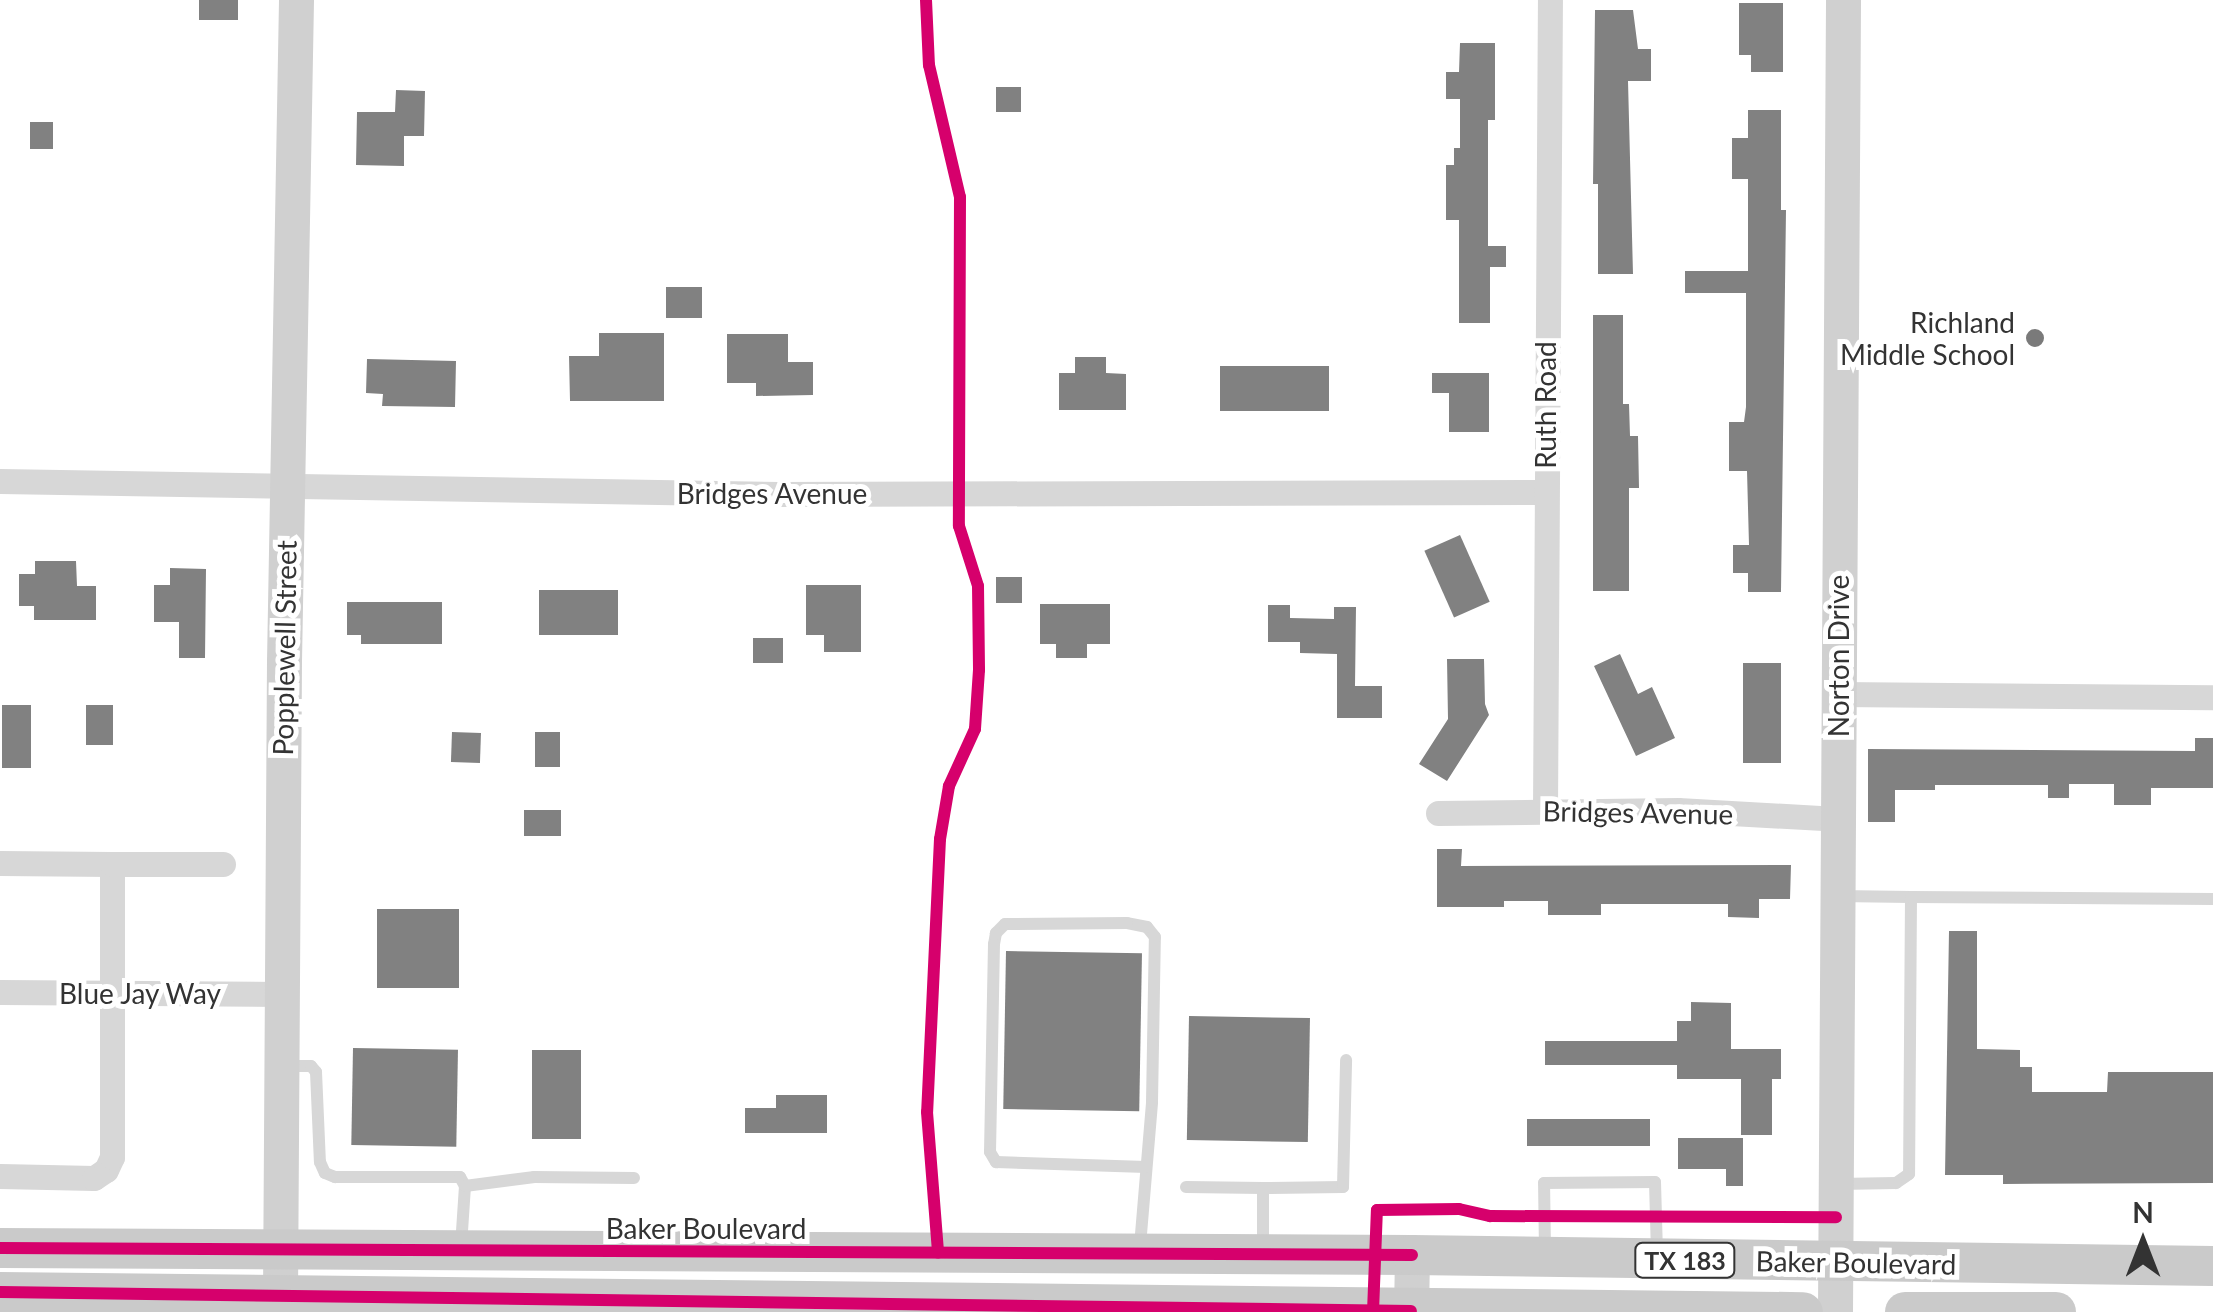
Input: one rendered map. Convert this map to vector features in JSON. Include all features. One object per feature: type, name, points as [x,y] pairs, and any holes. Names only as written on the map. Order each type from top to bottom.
[{"type":"main road","name":"Baker Boulevard","points":[[0,1248],[1412,1255],[2213,1266]]},
{"type":"main road","name":"Baker Boulevard","points":[[0,1292],[170,1304],[280,1297],[1803,1312]]},
{"type":"main road","name":"Baker Boulevard","points":[[1905,1312],[2056,1312]]},
{"type":"street","name":"Popplewell Street","points":[[280,1297],[286,486],[296,0]]},
{"type":"street","name":"Ruth Road","points":[[1545,810],[1550,0]]},
{"type":"street","name":"Norton Drive","points":[[1835,1312],[1843,0]]},
{"type":"street","name":"Bridges Avenue","points":[[0,482],[778,494],[1545,492]]},
{"type":"street","points":[[1838,694],[2213,697]]},
{"type":"street","name":"Bridges Avenue","points":[[1438,813],[1678,810],[1837,818]]},
{"type":"street","points":[[0,863],[223,864]]},
{"type":"street","points":[[0,1176],[94,1178],[106,1170],[112,1157],[112,864]]},
{"type":"street","name":"Blue Jay Way","points":[[0,992],[281,994]]},
{"type":"street","points":[[1411,1311],[1412,1255]]},
{"type":"lane","points":[[1837,896],[2213,899]]},
{"type":"lane","points":[[1836,1184],[1896,1183],[1910,1174],[1911,897]]},
{"type":"lane","points":[[1140,1254],[1146,1168],[1154,937],[1147,927],[1127,923],[1005,924],[996,933],[994,944],[990,1152],[996,1162],[1146,1168]]},
{"type":"lane","points":[[1186,1187],[1344,1187],[1346,1060]]},
{"type":"lane","points":[[280,1066],[311,1066],[316,1072],[320,1162],[325,1173],[335,1177],[460,1177],[465,1186],[461,1252]]},
{"type":"lane","points":[[465,1186],[534,1177],[634,1178]]},
{"type":"lane","points":[[1545,1258],[1544,1183],[1656,1182],[1657,1260]]},
{"type":"lane","points":[[1263,1188],[1263,1255]]},
{"type":"building","points":[[199,0],[238,0],[238,20],[199,20]]},
{"type":"building","points":[[1739,3],[1783,3],[1783,72],[1751,72],[1751,55],[1739,55]]},
{"type":"building","points":[[1595,10],[1633,10],[1638,49],[1651,49],[1651,81],[1628,81],[1633,274],[1598,274],[1598,184],[1593,184]]},
{"type":"building","points":[[1460,43],[1495,43],[1495,120],[1488,120],[1488,246],[1506,246],[1506,267],[1490,267],[1490,323],[1459,323],[1459,220],[1446,220],[1446,165],[1454,165],[1454,148],[1460,148],[1460,99],[1446,99],[1446,72],[1459,72]]},
{"type":"building","points":[[996,87],[1021,87],[1021,112],[996,112]]},
{"type":"building","points":[[396,90],[425,91],[424,136],[404,136],[404,166],[356,165],[357,112],[395,112]]},
{"type":"building","points":[[1748,110],[1781,110],[1781,210],[1786,210],[1781,592],[1748,592],[1748,573],[1733,573],[1733,545],[1749,545],[1747,471],[1729,471],[1729,422],[1744,422],[1746,407],[1746,293],[1685,293],[1685,271],[1748,271],[1748,179],[1732,179],[1732,138],[1748,138]]},
{"type":"building","points":[[30,122],[53,122],[53,149],[30,149]]},
{"type":"building","points":[[666,287],[702,287],[702,318],[666,318]]},
{"type":"building","points":[[1593,315],[1623,315],[1623,404],[1629,404],[1630,436],[1638,436],[1639,488],[1629,488],[1629,591],[1593,591]]},
{"type":"building","points":[[599,333],[664,333],[664,401],[570,401],[569,356],[599,356]]},
{"type":"building","points":[[727,334],[788,334],[788,362],[813,362],[813,395],[756,396],[756,383],[727,383]]},
{"type":"building","points":[[1075,357],[1106,357],[1106,373],[1126,374],[1126,410],[1059,410],[1059,373],[1075,373]]},
{"type":"building","points":[[367,359],[456,361],[455,407],[382,406],[383,394],[366,393]]},
{"type":"building","points":[[1220,366],[1329,366],[1329,411],[1220,411]]},
{"type":"building","points":[[1432,373],[1489,373],[1489,432],[1449,432],[1449,393],[1432,393]]},
{"type":"building","points":[[1460,535],[1490,602],[1454,618],[1424,551]]},
{"type":"building","points":[[35,561],[76,561],[77,586],[96,586],[96,620],[34,620],[34,606],[19,606],[19,574],[35,574]]},
{"type":"building","points":[[170,568],[206,569],[205,658],[179,658],[179,622],[154,622],[154,585],[170,585]]},
{"type":"building","points":[[996,577],[1022,577],[1022,603],[996,603]]},
{"type":"building","points":[[806,585],[861,585],[861,652],[824,652],[824,635],[806,635]]},
{"type":"building","points":[[539,590],[618,590],[618,635],[539,635]]},
{"type":"building","points":[[347,602],[442,602],[442,644],[361,644],[361,635],[347,635]]},
{"type":"building","points":[[1040,604],[1110,604],[1110,644],[1087,644],[1087,658],[1056,658],[1056,644],[1040,644]]},
{"type":"building","points":[[1268,605],[1290,605],[1290,618],[1334,619],[1334,607],[1356,607],[1355,686],[1382,686],[1382,718],[1337,718],[1337,654],[1300,653],[1300,642],[1268,642]]},
{"type":"building","points":[[753,638],[783,638],[783,663],[753,663]]},
{"type":"building","points":[[1620,654],[1638,694],[1652,687],[1675,738],[1636,756],[1594,666]]},
{"type":"building","points":[[1447,659],[1484,659],[1485,704],[1489,715],[1447,781],[1419,764],[1448,719]]},
{"type":"building","points":[[1743,663],[1781,663],[1781,763],[1743,763]]},
{"type":"building","points":[[2,705],[31,705],[31,768],[2,768]]},
{"type":"building","points":[[86,705],[113,705],[113,745],[86,745]]},
{"type":"building","points":[[452,732],[481,733],[480,763],[451,762]]},
{"type":"building","points":[[535,732],[560,732],[560,767],[535,767]]},
{"type":"building","points":[[2195,738],[2213,738],[2213,788],[2151,788],[2151,805],[2114,805],[2114,784],[2069,784],[2069,798],[2048,798],[2048,785],[1935,785],[1935,790],[1895,790],[1895,822],[1868,822],[1868,749],[2195,751]]},
{"type":"building","points":[[524,810],[561,810],[561,836],[524,836]]},
{"type":"building","points":[[1437,849],[1462,849],[1461,866],[1791,865],[1790,899],[1759,899],[1759,918],[1728,917],[1728,904],[1601,904],[1601,915],[1548,915],[1548,901],[1504,901],[1504,907],[1437,907]]},
{"type":"building","points":[[377,909],[459,909],[459,988],[377,988]]},
{"type":"building","points":[[1949,931],[1977,931],[1977,1049],[2020,1050],[2020,1067],[2032,1067],[2032,1092],[2107,1092],[2108,1072],[2213,1072],[2213,1183],[2003,1184],[2003,1175],[1945,1175]]},
{"type":"building","points":[[1006,951],[1142,953],[1139,1111],[1003,1109]]},
{"type":"building","points":[[1691,1002],[1731,1003],[1731,1049],[1781,1049],[1781,1079],[1772,1079],[1772,1135],[1741,1135],[1741,1079],[1677,1079],[1677,1065],[1545,1065],[1545,1041],[1677,1041],[1677,1021],[1691,1021]]},
{"type":"building","points":[[1189,1016],[1310,1018],[1308,1142],[1187,1140]]},
{"type":"building","points":[[353,1048],[458,1050],[456,1147],[351,1145]]},
{"type":"building","points":[[532,1050],[581,1050],[581,1139],[532,1139]]},
{"type":"building","points":[[776,1095],[827,1095],[827,1133],[745,1133],[745,1108],[776,1108]]},
{"type":"building","points":[[1527,1119],[1650,1119],[1650,1146],[1527,1146]]},
{"type":"building","points":[[1678,1138],[1743,1138],[1743,1186],[1726,1186],[1726,1169],[1678,1169]]},
{"type":"cycle path","points":[[926,0],[929,65],[960,197],[959,526],[978,586],[979,670],[975,729],[949,786],[940,839],[927,1112],[938,1253]]},
{"type":"cycle path","points":[[1373,1312],[1377,1210],[1459,1209],[1490,1216],[1836,1217]]},
{"type":"cycle path","points":[[0,1248],[1412,1255]]},
{"type":"cycle path","points":[[0,1292],[1411,1311]]},
{"type":"place","name":"Richland Middle School","points":[[2035,338]]}]
